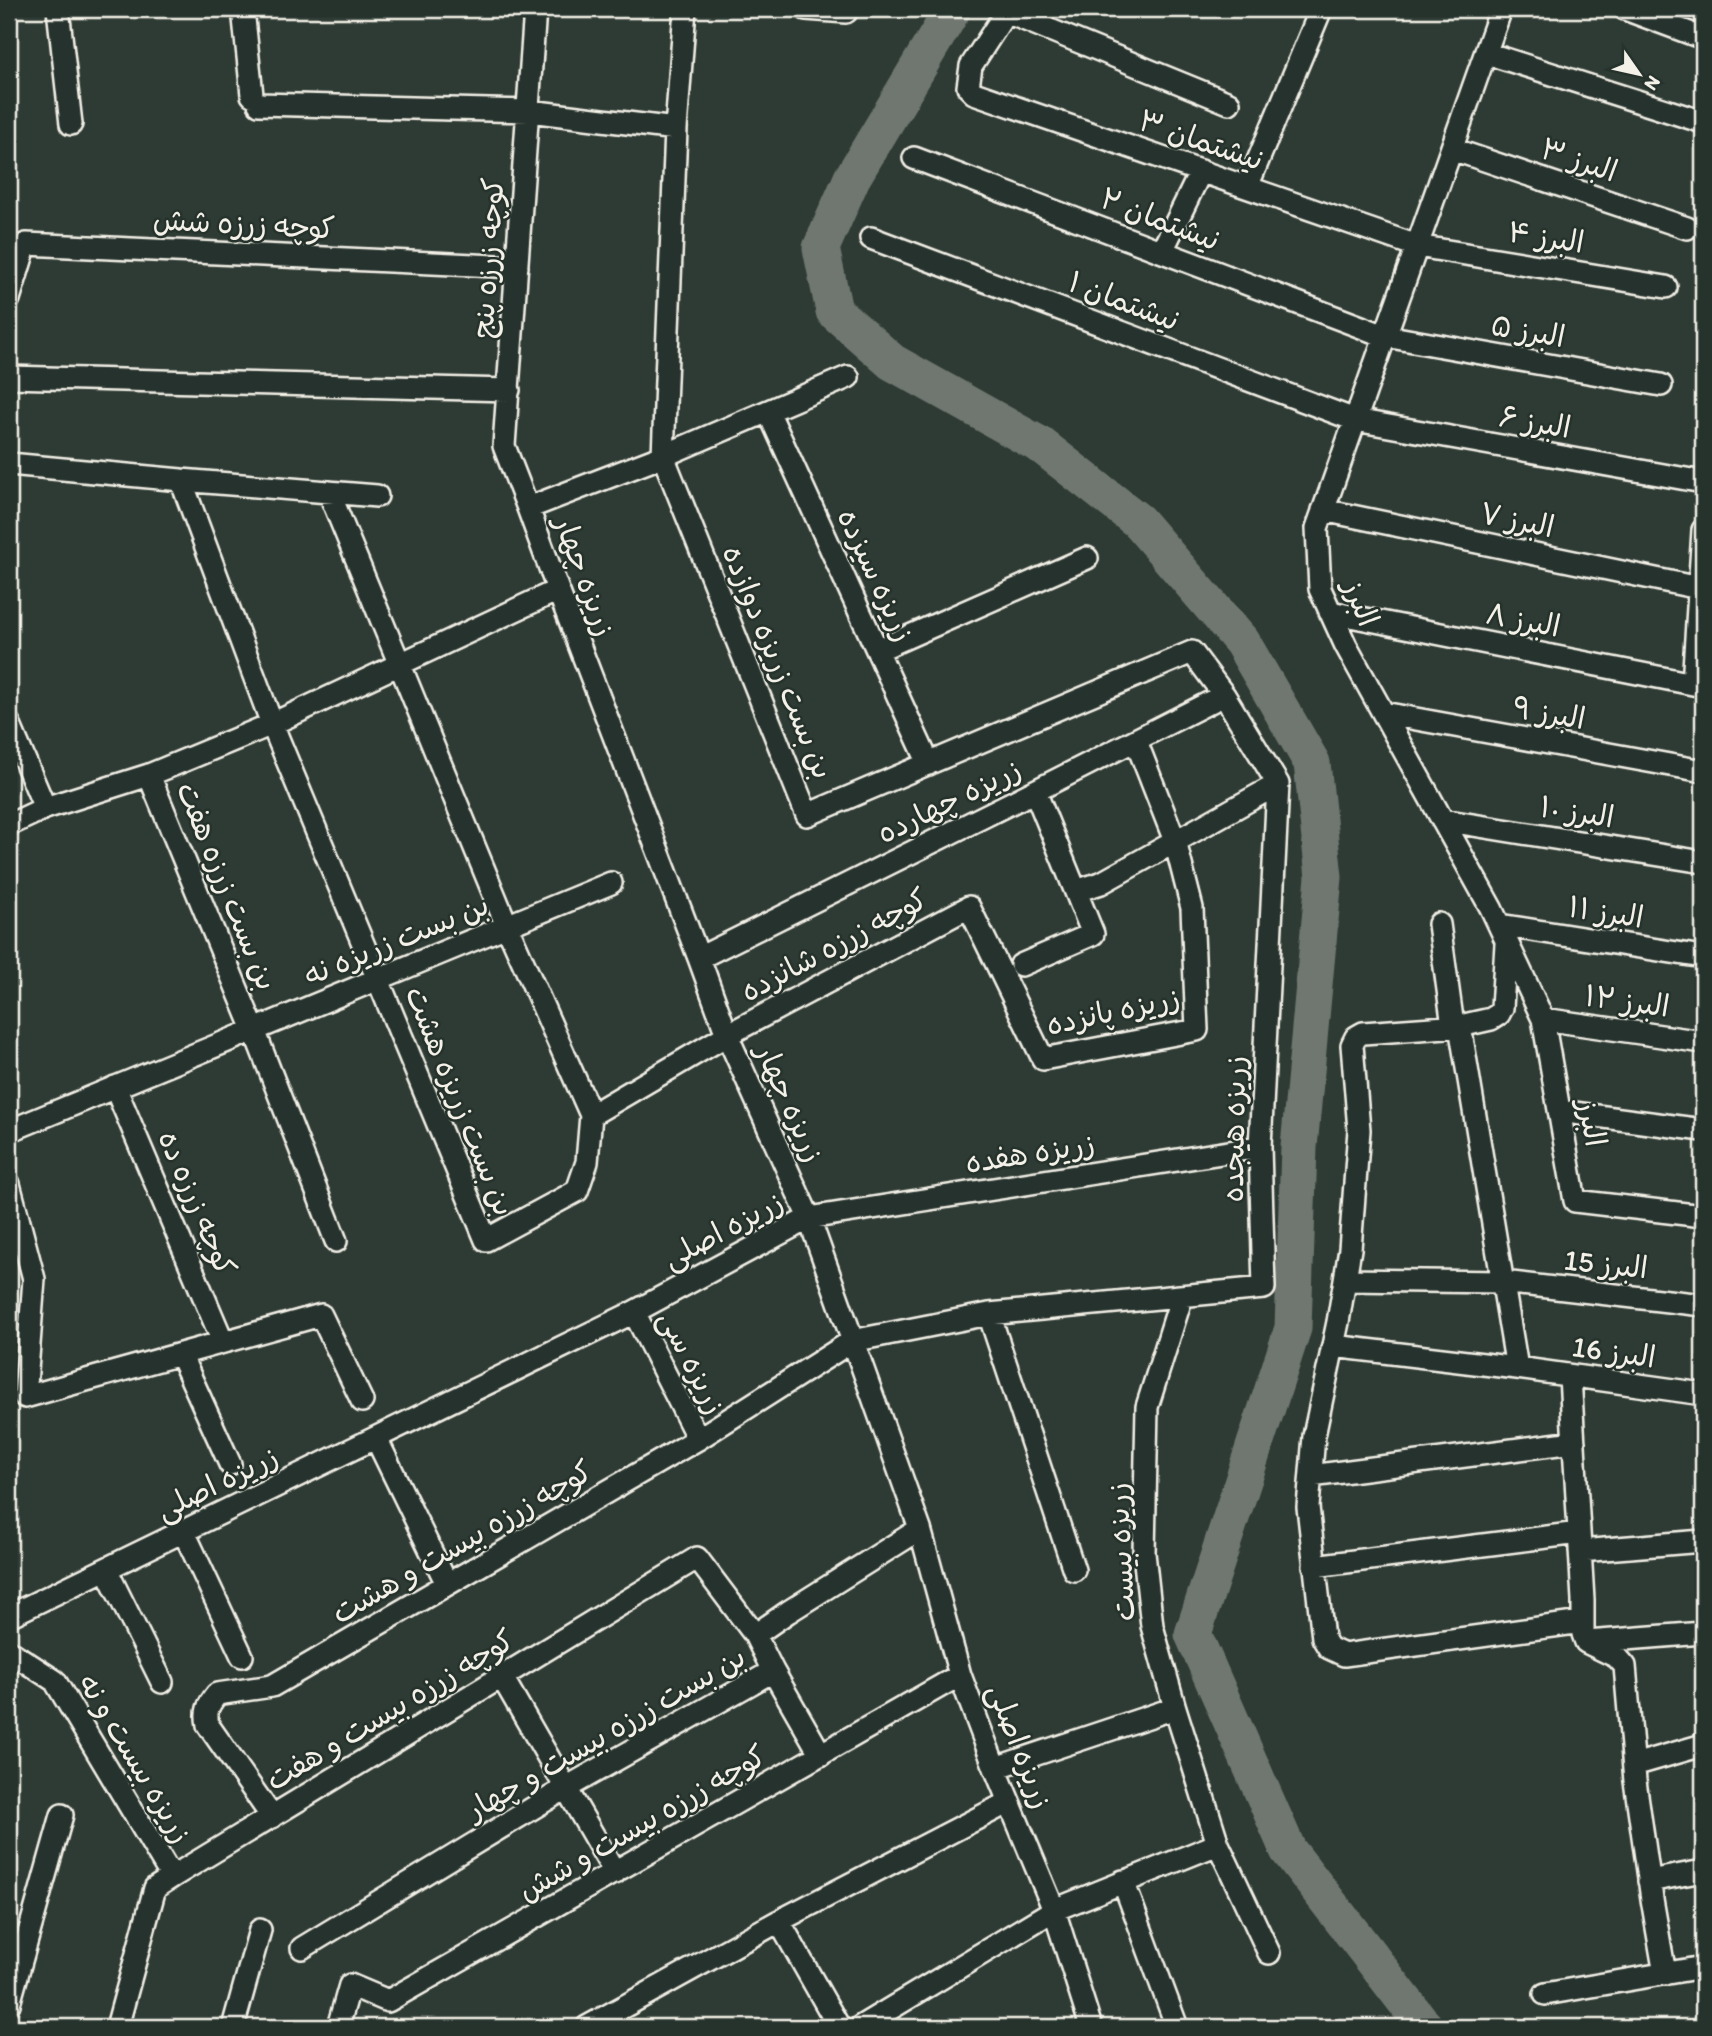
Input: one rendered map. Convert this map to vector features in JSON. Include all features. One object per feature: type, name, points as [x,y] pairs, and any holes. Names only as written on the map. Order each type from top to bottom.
[{"type":"street","points":[[58,9],[71,124]]},
{"type":"street","points":[[243,9],[256,99],[529,111],[676,129]]},
{"type":"street","name":"کوچه زرزه پنج","points":[[528,508],[504,446],[535,9]]},
{"type":"street","points":[[685,9],[676,129],[663,456],[848,377]]},
{"type":"street","points":[[806,9],[846,12]]},
{"type":"street","points":[[1247,187],[1321,9]]},
{"type":"street","name":"البرز","points":[[1502,9],[1317,528],[1320,589],[1346,646],[1503,933],[1543,1019],[1575,1201],[1703,1216]]},
{"type":"street","points":[[1625,9],[1703,38]]},
{"type":"street","points":[[1007,10],[1230,103]]},
{"type":"street","name":"نيشتمان ۳","points":[[1007,10],[971,66],[968,87],[974,93],[1417,246]]},
{"type":"street","points":[[1486,53],[1703,122]]},
{"type":"street","name":"البرز ۳","points":[[1452,149],[1687,228]]},
{"type":"street","name":"نيشتمان ۲","points":[[914,158],[1385,335]]},
{"type":"street","points":[[1162,251],[1201,171]]},
{"type":"street","name":"نيشتمان ۱","points":[[871,238],[1355,420]]},
{"type":"street","name":"کوچه زرزه شش","points":[[9,299],[26,244],[517,267]]},
{"type":"street","name":"البرز ۴","points":[[1417,246],[1666,287]]},
{"type":"street","name":"البرز ۵","points":[[1385,335],[1661,385]]},
{"type":"street","points":[[9,377],[509,390]]},
{"type":"street","name":"زریزه سیزده","points":[[768,411],[929,764]]},
{"type":"street","name":"البرز ۶","points":[[1355,420],[1703,482]]},
{"type":"street","name":"زریزه چهار","points":[[663,456],[528,508],[727,1035],[809,1218]]},
{"type":"street","name":"بن بست زریزه دوازده","points":[[663,456],[807,816],[1192,652],[1224,695],[1278,784]]},
{"type":"street","points":[[9,464],[377,496]]},
{"type":"street","name":"بن بست زریزه هشت","points":[[181,480],[272,723],[486,1240],[577,1191],[587,1162],[592,1115]]},
{"type":"street","points":[[329,492],[507,926],[592,1115]]},
{"type":"street","name":"البرز ۷","points":[[1323,510],[1699,588]]},
{"type":"street","points":[[1698,685],[1699,588],[1703,530]]},
{"type":"street","points":[[878,649],[1087,558]]},
{"type":"street","name":"بن بست زرزه هفت","points":[[337,1241],[149,775],[399,666],[558,590]]},
{"type":"street","name":"البرز ۸","points":[[1330,612],[1698,685]]},
{"type":"street","name":"زریزه چهارده","points":[[699,958],[1224,695]]},
{"type":"street","name":"البرز ۹","points":[[1383,713],[1703,771]]},
{"type":"street","points":[[9,723],[44,808]]},
{"type":"street","name":"زریزه پانزده","points":[[969,907],[1043,1059],[1196,1030],[1192,908],[1175,841],[1136,741]]},
{"type":"street","points":[[9,825],[44,808],[149,775]]},
{"type":"street","points":[[1076,891],[1101,883],[1278,784]]},
{"type":"street","name":"زریزه هیجده","points":[[852,1341],[989,1314],[1264,1288],[1260,1147],[1278,784]]},
{"type":"street","points":[[1021,965],[1094,934],[1035,791]]},
{"type":"street","name":"البرز ۱۰","points":[[1442,820],[1703,862]]},
{"type":"street","name":"بن بست زریزه نه","points":[[9,1131],[611,883]]},
{"type":"street","name":"کوچه زرزه شانزده","points":[[592,1115],[727,1035],[969,907]]},
{"type":"street","points":[[1439,924],[1517,1368]]},
{"type":"street","points":[[1503,933],[1502,1008],[1499,1014],[1491,1019],[1456,1026],[1363,1033],[1356,1037],[1352,1045],[1359,1130],[1350,1250],[1314,1436],[1308,1507],[1323,1638],[1329,1648],[1344,1655],[1584,1632],[1703,1633]]},
{"type":"street","name":"البرز ۱۱","points":[[1503,933],[1703,957]]},
{"type":"street","name":"البرز ۱۲","points":[[1543,1019],[1703,1042]]},
{"type":"street","name":"کوچه زرزه ده","points":[[115,1087],[223,1342]]},
{"type":"street","points":[[1559,1111],[1703,1130]]},
{"type":"street","name":"زریزه هفده","points":[[809,1218],[1260,1147]]},
{"type":"street","points":[[9,1184],[34,1279],[25,1397],[320,1315],[362,1401]]},
{"type":"street","name":"زریزه اصلی","points":[[9,1616],[634,1312],[809,1218],[920,1529],[960,1675],[1054,1910],[1091,2027]]},
{"type":"street","name":"البرز 15","points":[[1345,1280],[1503,1282],[1703,1305]]},
{"type":"street","name":"زریزه بیست","points":[[1182,1296],[1147,1407],[1144,1539],[1152,1626],[1218,1844],[1269,1953]]},
{"type":"street","name":"زریزه سی","points":[[634,1312],[698,1439]]},
{"type":"street","points":[[989,1314],[1074,1570]]},
{"type":"street","name":"کوچه زرزه بیست و هشت","points":[[272,1817],[208,1725],[206,1713],[209,1703],[217,1694],[272,1686],[698,1439],[852,1341]]},
{"type":"street","name":"البرز 16","points":[[1333,1346],[1703,1394]]},
{"type":"street","points":[[180,1354],[230,1464]]},
{"type":"street","points":[[1570,1376],[1584,1632]]},
{"type":"street","points":[[376,1438],[447,1584]]},
{"type":"street","points":[[1311,1476],[1574,1442]]},
{"type":"street","name":"بن بست زرزه بیست و چهار","points":[[302,1948],[566,1788],[773,1671],[755,1635],[920,1529]]},
{"type":"street","points":[[184,1532],[243,1656]]},
{"type":"street","points":[[1314,1566],[1579,1542],[1703,1541]]},
{"type":"street","name":"کوچه زرزه بیست و هفت","points":[[117,2027],[155,1888],[172,1877],[697,1558],[755,1635]]},
{"type":"street","points":[[106,1569],[162,1682]]},
{"type":"street","points":[[1584,1632],[1625,1666],[1649,1881],[1665,1973]]},
{"type":"street","name":"زریزه بیست و نه","points":[[9,1651],[55,1681],[172,1877]]},
{"type":"street","points":[[773,1671],[821,1755]]},
{"type":"street","name":"کوچه زرزه بیست و شش","points":[[338,2027],[349,1985],[388,2001],[960,1675]]},
{"type":"street","points":[[502,1676],[615,1873]]},
{"type":"street","points":[[995,1768],[1175,1709]]},
{"type":"street","points":[[1634,1765],[1703,1745]]},
{"type":"street","points":[[587,2027],[779,1921],[1009,1802]]},
{"type":"street","points":[[9,2004],[62,1815]]},
{"type":"street","points":[[860,2027],[1054,1910],[1218,1844]]},
{"type":"street","points":[[1649,1881],[1703,1871]]},
{"type":"street","points":[[1123,1881],[1177,2027]]},
{"type":"street","points":[[779,1921],[839,2027]]},
{"type":"street","points":[[233,2027],[260,1930]]},
{"type":"street","points":[[1545,1994],[1703,1967]]},
{"type":"waterway","points":[[953,9],[852,178],[821,248],[834,311],[892,362],[1042,446],[1138,521],[1242,642],[1312,763],[1324,877],[1299,1147],[1293,1328],[1193,1634],[1288,1850],[1425,2027]]}]
